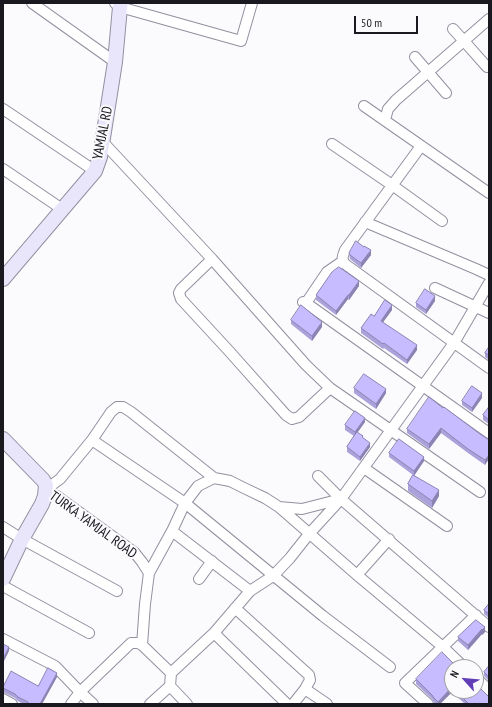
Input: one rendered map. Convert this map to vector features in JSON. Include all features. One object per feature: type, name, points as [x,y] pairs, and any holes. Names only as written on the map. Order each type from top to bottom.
[{"type":"main road","name":"YAMJAL RD","points":[[3,279],[94,171],[100,157],[115,62],[119,4]]},
{"type":"main road","name":"TURKA YAMJAL ROAD","points":[[3,438],[43,480],[46,485],[45,490]]},
{"type":"main road","points":[[3,579],[22,539],[42,504],[45,496],[45,490]]},
{"type":"street","points":[[32,3],[115,62]]},
{"type":"street","points":[[119,4],[241,41],[252,3]]},
{"type":"street","points":[[385,120],[388,109],[396,100],[489,20]]},
{"type":"street","points":[[453,29],[487,67]]},
{"type":"street","points":[[415,57],[446,93]]},
{"type":"street","points":[[364,106],[489,193]]},
{"type":"street","points":[[3,109],[94,171]]},
{"type":"street","points":[[102,141],[212,259],[306,366],[330,388],[480,492]]},
{"type":"street","points":[[332,144],[442,221]]},
{"type":"street","points":[[421,146],[345,250],[342,256],[343,261],[489,368]]},
{"type":"street","points":[[3,168],[62,209]]},
{"type":"street","points":[[365,222],[476,268],[489,275]]},
{"type":"street","points":[[212,259],[181,289],[179,294],[181,299],[286,415],[292,419],[299,417],[330,388]]},
{"type":"street","points":[[343,261],[327,272],[304,302],[489,433]]},
{"type":"street","points":[[150,704],[170,686],[171,673],[214,633],[250,591],[273,576],[341,499],[454,343],[489,283]]},
{"type":"street","points":[[435,288],[489,313]]},
{"type":"street","points":[[45,490],[60,479],[92,440],[111,412],[116,407],[123,407],[214,478],[230,481],[265,498],[279,507],[357,576],[456,659]]},
{"type":"street","points":[[92,440],[185,503],[273,576],[390,667]]},
{"type":"street","points":[[364,468],[447,526]]},
{"type":"street","points":[[318,476],[341,499],[489,627]]},
{"type":"street","points":[[142,645],[149,573],[172,531],[185,503],[198,486],[214,478]]},
{"type":"street","name":"TURKA YAMJAL ROAD","points":[[45,490],[57,496],[134,552],[149,573]]},
{"type":"street","points":[[279,507],[302,509],[341,499]]},
{"type":"street","points":[[3,527],[117,591]]},
{"type":"street","points":[[172,531],[250,591]]},
{"type":"street","points":[[357,576],[389,539]]},
{"type":"street","points":[[199,579],[212,561]]},
{"type":"street","points":[[3,586],[89,633]]},
{"type":"street","points":[[235,608],[309,675],[310,680],[293,704]]},
{"type":"street","points":[[428,704],[405,683],[476,615]]},
{"type":"street","points":[[214,633],[287,704]]},
{"type":"street","points":[[3,639],[55,666],[94,704]]},
{"type":"street","points":[[71,704],[80,692],[131,643],[138,643],[142,645],[171,673]]},
{"type":"street","points":[[170,686],[187,704]]},
{"type":"street","points":[[305,689],[328,704]]},
{"type":"street","points":[[3,699],[12,704]]},
{"type":"building","points":[[356,241],[371,250],[361,263],[349,253]]},
{"type":"building","points":[[339,267],[359,281],[336,311],[316,295],[332,272]]},
{"type":"building","points":[[425,289],[435,296],[426,310],[416,303]]},
{"type":"building","points":[[385,300],[392,305],[381,321],[417,345],[407,360],[361,328],[371,314],[374,316]]},
{"type":"building","points":[[301,305],[322,322],[312,336],[291,320]]},
{"type":"building","points":[[489,347],[489,355],[485,353]]},
{"type":"building","points":[[364,374],[386,389],[376,404],[354,388]]},
{"type":"building","points":[[472,386],[482,393],[472,408],[462,401]]},
{"type":"building","points":[[429,397],[489,440],[489,455],[485,460],[441,428],[429,444],[407,429]]},
{"type":"building","points":[[489,407],[489,420],[483,415]]},
{"type":"building","points":[[355,411],[365,418],[355,432],[345,425]]},
{"type":"building","points":[[357,432],[370,443],[360,457],[347,447]]},
{"type":"building","points":[[399,439],[424,457],[414,471],[389,453]]},
{"type":"building","points":[[413,475],[439,490],[432,501],[408,484]]},
{"type":"building","points":[[489,604],[489,614],[484,610]]},
{"type":"building","points":[[476,620],[485,627],[468,645],[458,637]]},
{"type":"building","points":[[3,644],[9,647],[3,659]]},
{"type":"building","points":[[442,652],[449,659],[444,659],[444,696],[438,702],[416,679]]},
{"type":"building","points":[[489,666],[489,677],[484,672]]},
{"type":"building","points":[[48,668],[57,673],[40,704],[28,704],[28,702],[3,688],[11,671],[38,686]]},
{"type":"building","points":[[484,692],[489,697],[489,704],[467,704],[468,703],[464,699],[484,699]]}]
